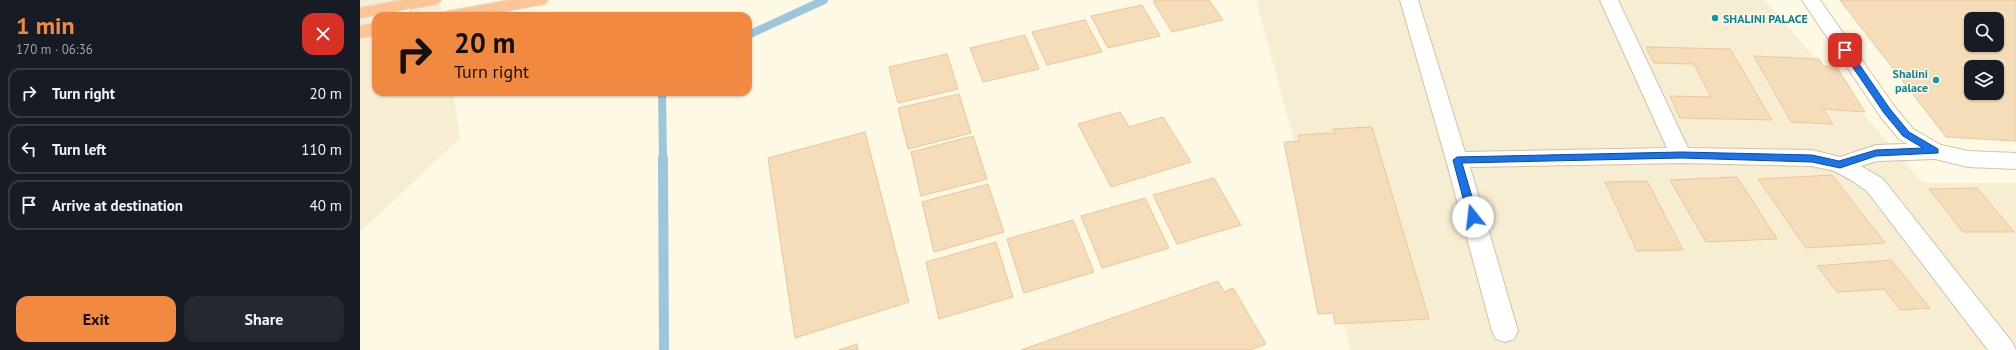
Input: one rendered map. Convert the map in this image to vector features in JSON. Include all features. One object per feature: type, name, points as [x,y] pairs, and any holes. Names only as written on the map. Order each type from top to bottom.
[{"type":"highway","points":[[360,13],[403,7],[432,0]]},
{"type":"highway","points":[[472,12],[539,0]]},
{"type":"highway","points":[[360,32],[372,30]]},
{"type":"street","points":[[1409,0],[1457,160],[1505,331]]},
{"type":"street","points":[[1609,0],[1681,155]]},
{"type":"street","points":[[1812,0],[1887,111],[1906,134],[1935,151]]},
{"type":"street","points":[[1840,165],[1876,153],[1935,151],[1968,159],[2016,160]]},
{"type":"street","points":[[1457,160],[1681,155],[1812,158],[1840,165],[1875,185],[2003,350]]},
{"type":"shaded area","points":[[360,0],[439,0],[442,12],[372,12],[372,96],[454,96],[460,138],[360,232]]},
{"type":"shaded area","points":[[1256,0],[1765,0],[1923,183],[2016,183],[2016,350],[1351,350]]},
{"type":"building","points":[[1209,0],[1223,20],[1172,32],[1153,1]]},
{"type":"building","name":"Shalini palace","points":[[1840,0],[2016,0],[2016,141],[1946,137]]},
{"type":"building","points":[[1142,5],[1160,36],[1108,48],[1091,16]]},
{"type":"building","points":[[1085,20],[1102,52],[1047,65],[1032,32]]},
{"type":"building","points":[[1025,35],[1039,69],[983,82],[970,48]]},
{"type":"building","points":[[1646,47],[1730,49],[1772,120],[1680,118],[1670,96],[1711,97],[1694,64],[1654,63]]},
{"type":"building","points":[[947,54],[958,89],[898,103],[889,67]]},
{"type":"building","points":[[1754,56],[1819,59],[1823,66],[1836,66],[1865,112],[1823,109],[1833,124],[1791,122]]},
{"type":"building","points":[[959,94],[971,133],[908,149],[898,108]]},
{"type":"building","points":[[1120,112],[1129,127],[1163,117],[1191,162],[1111,187],[1078,124]]},
{"type":"building","points":[[1372,127],[1429,319],[1335,324],[1333,313],[1318,314],[1284,142],[1300,141],[1298,135],[1335,133],[1333,129]]},
{"type":"building","points":[[865,132],[909,302],[795,338],[768,158]]},
{"type":"building","points":[[973,136],[987,179],[921,196],[911,152]]},
{"type":"building","points":[[1832,175],[1885,243],[1806,248],[1758,179]]},
{"type":"building","points":[[1737,177],[1777,239],[1706,242],[1670,180]]},
{"type":"building","points":[[1214,178],[1241,225],[1177,244],[1153,195]]},
{"type":"building","points":[[1647,181],[1683,250],[1637,251],[1605,182]]},
{"type":"building","points":[[988,184],[1004,232],[934,252],[922,202]]},
{"type":"building","points":[[1977,188],[2014,232],[1963,232],[1929,189]]},
{"type":"building","points":[[1145,198],[1169,248],[1102,268],[1081,216]]},
{"type":"building","points":[[1073,220],[1094,272],[1024,293],[1007,239]]},
{"type":"building","points":[[996,242],[1013,297],[939,319],[926,262]]},
{"type":"building","points":[[1891,260],[1930,308],[1900,310],[1884,289],[1837,292],[1817,266]]},
{"type":"building","points":[[1218,281],[1224,292],[1233,288],[1266,344],[1250,350],[1021,350]]},
{"type":"building","points":[[857,344],[858,350],[838,350]]},
{"type":"waterway","points":[[752,33],[824,0]]},
{"type":"waterway","points":[[662,96],[663,159]]},
{"type":"waterway","points":[[663,158],[664,350]]},
{"type":"place","name":"SHALINI PALACE","points":[[1715,18]]},
{"type":"place","name":"Shalini palace","points":[[1936,80]]},
{"type":"route","points":[[1473,217],[1457,160],[1681,155],[1812,158],[1840,165],[1876,153],[1935,151],[1906,134],[1887,111],[1845,50]]}]
